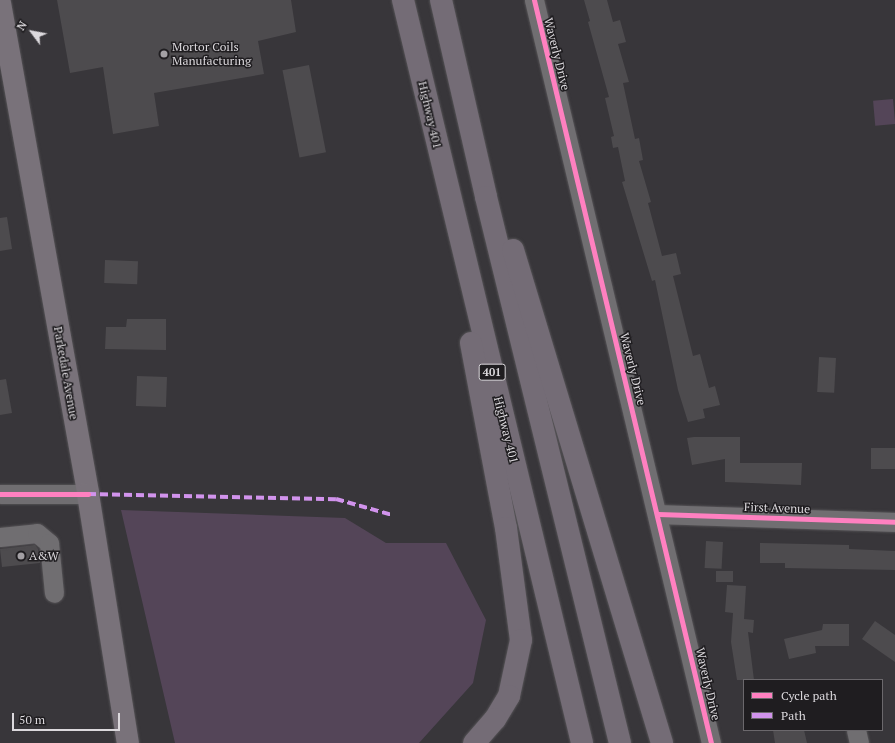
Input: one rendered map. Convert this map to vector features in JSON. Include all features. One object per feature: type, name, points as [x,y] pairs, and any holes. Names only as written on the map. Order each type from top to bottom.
[{"type":"highway","name":"Highway 401","points":[[403,0],[582,743]]},
{"type":"highway","points":[[441,0],[486,197],[620,743]]},
{"type":"highway","points":[[486,197],[508,233],[662,743]]},
{"type":"highway","points":[[470,281],[467,322],[506,528],[521,640],[508,696],[495,719],[474,743]]},
{"type":"main road","name":"Parkedale Avenue","points":[[0,3],[88,494],[128,743]]},
{"type":"street","name":"Waverly Drive","points":[[534,0],[712,743]]},
{"type":"street","points":[[0,494],[88,494]]},
{"type":"street","name":"First Avenue","points":[[658,514],[895,522]]},
{"type":"street","points":[[0,537],[37,533],[49,543],[54,593]]},
{"type":"street","points":[[856,731],[859,743]]},
{"type":"shaded area","points":[[893,99],[895,124],[875,126],[873,101]]},
{"type":"shaded area","points":[[121,510],[345,518],[386,543],[446,543],[486,620],[473,683],[419,743],[175,743]]},
{"type":"building","name":"Mortor Coils Manufacturing","points":[[57,0],[291,0],[296,32],[258,41],[264,74],[154,93],[159,126],[113,134],[103,67],[70,73]]},
{"type":"building","points":[[584,0],[607,0],[613,22],[620,20],[626,42],[618,44],[629,82],[623,83],[635,139],[639,138],[643,160],[639,161],[651,202],[648,203],[662,256],[676,253],[681,274],[673,276],[693,356],[700,354],[709,388],[715,386],[720,405],[703,409],[705,418],[688,422],[678,390],[655,280],[652,281],[622,182],[625,181],[618,147],[613,148],[611,137],[614,136],[605,98],[609,97],[588,22],[590,21]]},
{"type":"building","points":[[309,65],[326,152],[299,158],[282,70]]},
{"type":"building","points":[[7,217],[12,249],[0,251],[0,218]]},
{"type":"building","points":[[105,260],[138,261],[137,284],[104,283]]},
{"type":"building","points":[[127,319],[166,319],[166,350],[105,349],[106,327],[126,327]]},
{"type":"building","points":[[819,357],[836,358],[834,393],[817,392]]},
{"type":"building","points":[[137,376],[167,377],[166,407],[136,406]]},
{"type":"building","points":[[6,379],[12,413],[0,415],[0,380]]},
{"type":"building","points":[[740,437],[740,463],[802,463],[801,485],[725,482],[725,459],[692,465],[687,438]]},
{"type":"building","points":[[871,448],[895,448],[895,469],[871,469]]},
{"type":"building","points":[[706,541],[723,542],[722,569],[705,568]]},
{"type":"building","points":[[760,543],[849,545],[849,549],[895,551],[895,570],[785,568],[785,563],[760,563]]},
{"type":"building","name":"A&W","points":[[35,545],[38,549],[40,563],[2,567],[0,549]]},
{"type":"building","points":[[716,571],[733,571],[733,582],[716,582]]},
{"type":"building","points":[[727,585],[746,586],[744,619],[754,620],[753,633],[748,632],[754,679],[737,680],[731,642],[733,613],[725,612]]},
{"type":"building","points":[[875,621],[895,635],[895,662],[862,639]]},
{"type":"building","points":[[823,624],[849,624],[849,646],[815,646],[816,653],[789,659],[784,639],[822,630]]},
{"type":"building","points":[[773,731],[804,731],[807,743],[775,743]]},
{"type":"marked path","points":[[88,494],[336,499],[392,515]]},
{"type":"cycle path","points":[[534,0],[711,743]]},
{"type":"cycle path","points":[[0,494],[88,494]]},
{"type":"cycle path","points":[[658,514],[895,522]]},
{"type":"place","name":"Mortor Coils Manufacturing","points":[[164,54]]},
{"type":"place","name":"A&W","points":[[21,556]]}]
